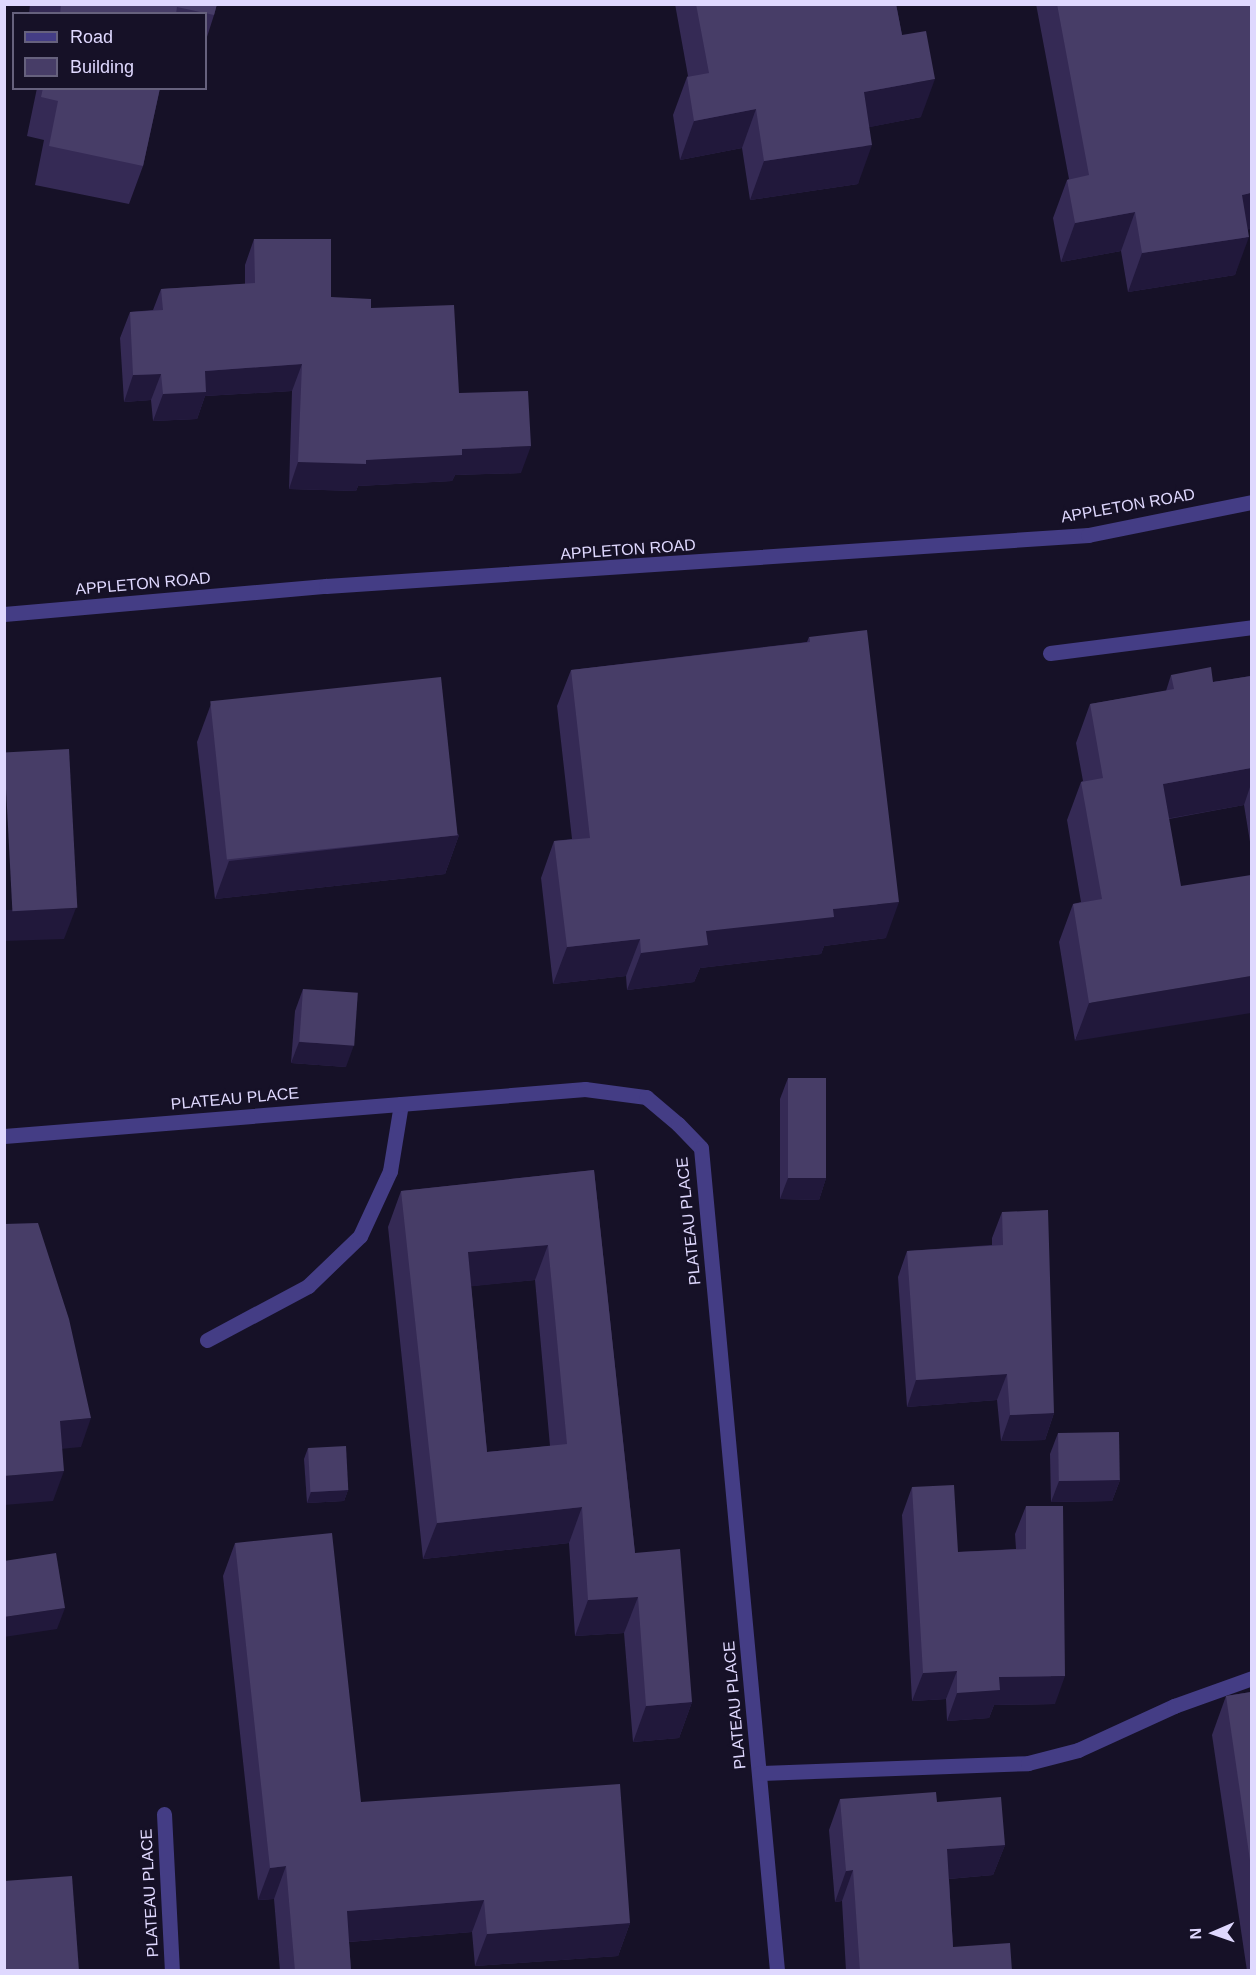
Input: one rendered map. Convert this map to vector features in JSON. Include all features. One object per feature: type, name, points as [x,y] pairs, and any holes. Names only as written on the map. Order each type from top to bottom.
[{"type":"street","name":"APPLETON ROAD","points":[[4,614],[326,586],[1088,535],[1251,502]]},
{"type":"street","points":[[1050,653],[1251,627]]},
{"type":"street","name":"PLATEAU PLACE","points":[[4,1136],[585,1089],[646,1097],[701,1148],[777,1971]]},
{"type":"street","points":[[207,1340],[308,1286],[360,1236],[390,1171],[401,1104]]},
{"type":"street","points":[[759,1773],[1028,1762],[1078,1750],[1174,1706],[1251,1678]]},
{"type":"street","name":"PLATEAU PLACE","points":[[164,1814],[172,1971]]},
{"type":"building","points":[[61,4],[217,4],[214,15],[177,7],[176,12],[60,12]]},
{"type":"building","points":[[696,4],[896,4],[902,35],[926,31],[935,79],[864,92],[872,145],[764,161],[756,109],[694,121],[687,77],[709,73]]},
{"type":"building","points":[[1057,4],[1251,4],[1251,193],[1242,195],[1249,237],[1142,253],[1135,212],[1075,223],[1067,180],[1089,175]]},
{"type":"building","points":[[43,90],[160,90],[143,166],[49,146],[58,101],[41,97]]},
{"type":"building","points":[[254,239],[331,239],[331,297],[371,299],[371,308],[454,305],[459,393],[528,391],[531,446],[462,449],[462,455],[366,460],[366,464],[298,462],[302,364],[205,371],[206,392],[163,394],[161,374],[133,375],[130,312],[163,310],[161,289],[255,283]]},
{"type":"building","points":[[867,630],[899,902],[833,909],[834,917],[706,931],[708,945],[641,953],[640,939],[567,947],[554,841],[590,838],[571,670],[810,642],[809,637]]},
{"type":"building","points":[[1211,667],[1213,682],[1251,676],[1251,768],[1163,784],[1181,886],[1251,875],[1251,976],[1089,1003],[1073,904],[1102,899],[1081,782],[1103,778],[1090,704],[1174,689],[1171,675]]},
{"type":"building","points":[[441,677],[458,835],[227,859],[210,701]]},
{"type":"building","points":[[69,749],[77,908],[12,911],[4,752]]},
{"type":"building","points":[[303,989],[358,993],[354,1046],[299,1042]]},
{"type":"building","points":[[788,1078],[826,1078],[826,1178],[788,1178]]},
{"type":"building","points":[[594,1170],[635,1553],[680,1549],[692,1702],[646,1706],[638,1597],[588,1600],[582,1507],[437,1523],[401,1191]],"holes":[[[548,1245],[567,1444],[487,1452],[468,1252]]]},
{"type":"building","points":[[1048,1210],[1054,1413],[1010,1415],[1007,1374],[916,1380],[907,1251],[1003,1245],[1002,1212]]},
{"type":"building","points":[[38,1223],[69,1319],[91,1418],[60,1421],[64,1471],[4,1476],[4,1224]]},
{"type":"building","points":[[1119,1432],[1120,1480],[1059,1481],[1058,1433]]},
{"type":"building","points":[[346,1446],[348,1490],[310,1492],[308,1448]]},
{"type":"building","points":[[954,1485],[958,1552],[1026,1549],[1026,1506],[1063,1506],[1065,1676],[999,1677],[1000,1690],[957,1693],[957,1671],[923,1673],[912,1487]]},
{"type":"building","points":[[332,1533],[361,1802],[620,1784],[630,1923],[487,1934],[484,1900],[347,1911],[351,1971],[295,1971],[286,1866],[270,1868],[235,1543]]},
{"type":"building","points":[[56,1553],[65,1608],[4,1617],[4,1561]]},
{"type":"building","points":[[1251,1692],[1251,1867],[1226,1696]]},
{"type":"building","points":[[936,1792],[937,1802],[1001,1797],[1005,1845],[947,1849],[953,1947],[1010,1943],[1012,1971],[860,1971],[853,1870],[846,1871],[840,1799]]},
{"type":"building","points":[[72,1876],[79,1971],[4,1971],[4,1881]]}]
